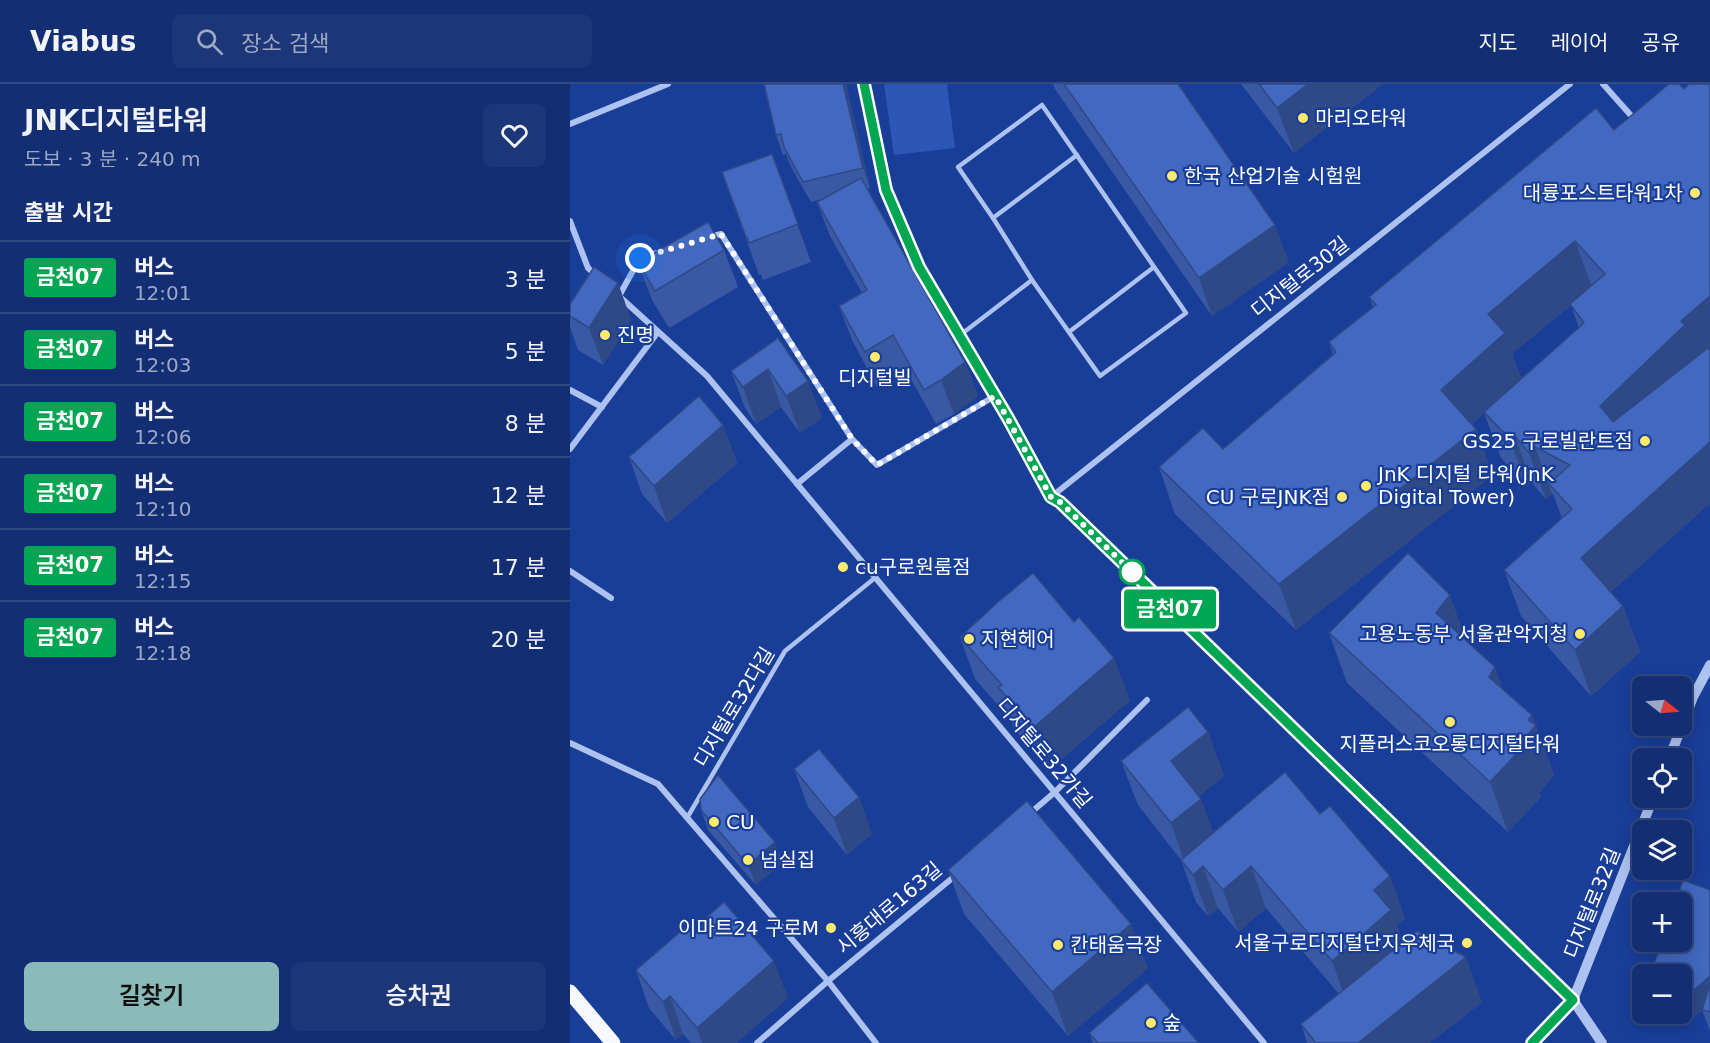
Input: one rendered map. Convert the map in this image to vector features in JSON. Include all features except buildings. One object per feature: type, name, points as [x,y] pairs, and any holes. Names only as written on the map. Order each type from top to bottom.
[{"type":"main road","points":[[570,992],[613,1043]]},
{"type":"street","points":[[570,124],[668,84]]},
{"type":"street","points":[[864,84],[886,190],[919,267],[1051,497],[1060,502],[1573,1000],[1602,1043]]},
{"type":"street","name":"디지털로30길","points":[[1051,497],[1570,84]]},
{"type":"street","points":[[1603,84],[1641,127]]},
{"type":"street","points":[[570,221],[588,268],[603,282]]},
{"type":"street","points":[[701,240],[721,234],[852,439],[877,465],[995,396]]},
{"type":"street","points":[[619,296],[640,258],[660,252]]},
{"type":"street","name":"디지털로32가길","points":[[611,289],[707,376],[1264,1043]]},
{"type":"street","points":[[570,449],[658,332]]},
{"type":"street","points":[[570,390],[602,407]]},
{"type":"street","points":[[797,484],[852,439]]},
{"type":"street","points":[[570,571],[611,598]]},
{"type":"street","points":[[1673,748],[1693,697],[1710,665]]},
{"type":"street","points":[[1019,822],[1055,792],[1147,700]]},
{"type":"street","points":[[570,743],[658,784],[828,981],[876,1043]]},
{"type":"street","name":"디지털로32길","points":[[1532,1043],[1573,1000],[1649,808]]},
{"type":"street","name":"시흥대로163길","points":[[757,1043],[964,868]]},
{"type":"lane","points":[[1042,105],[1077,155],[1186,313],[1100,376],[1032,280],[958,167],[1042,105]]},
{"type":"lane","points":[[993,218],[1077,155]]},
{"type":"lane","points":[[1068,332],[1154,267]]},
{"type":"lane","points":[[960,336],[1032,280]]},
{"type":"lane","name":"디지털로32다길","points":[[687,818],[785,651],[876,577]]},
{"type":"shaded area","points":[[884,84],[947,84],[955,148],[894,155]]},
{"type":"bus line","name":"금천07","points":[[864,84],[886,190],[919,267],[1008,418],[1051,497],[1060,502],[1573,1000],[1532,1043]]},
{"type":"place","name":"마리오타워","points":[[1303,118]]},
{"type":"place","name":"한국 산업기술 시험원","points":[[1172,176]]},
{"type":"place","name":"대륭포스트타워1차","points":[[1695,193]]},
{"type":"place","name":"진명","points":[[605,335]]},
{"type":"place","name":"디지털빌","points":[[875,357]]},
{"type":"place","name":"GS25 구로빌란트점","points":[[1645,441]]},
{"type":"place","name":"JnK 디지털 타워(JnK Digital Tower)","points":[[1366,486]]},
{"type":"place","name":"CU 구로JNK점","points":[[1342,497]]},
{"type":"place","name":"cu구로원룸점","points":[[843,567]]},
{"type":"place","name":"고용노동부 서울관악지청","points":[[1580,634]]},
{"type":"place","name":"지현헤어","points":[[969,639]]},
{"type":"place","name":"지플러스코오롱디지털타워","points":[[1450,722]]},
{"type":"place","name":"CU","points":[[714,822]]},
{"type":"place","name":"넘실집","points":[[748,860]]},
{"type":"place","name":"이마트24 구로M","points":[[831,928]]},
{"type":"place","name":"서울구로디지털단지우체국","points":[[1467,943]]},
{"type":"place","name":"칸태움극장","points":[[1058,945]]},
{"type":"place","name":"숲","points":[[1151,1023]]},
{"type":"route","points":[[640,258],[721,234],[852,439],[877,465],[995,396],[1051,497],[1060,502],[1132,572]]}]
